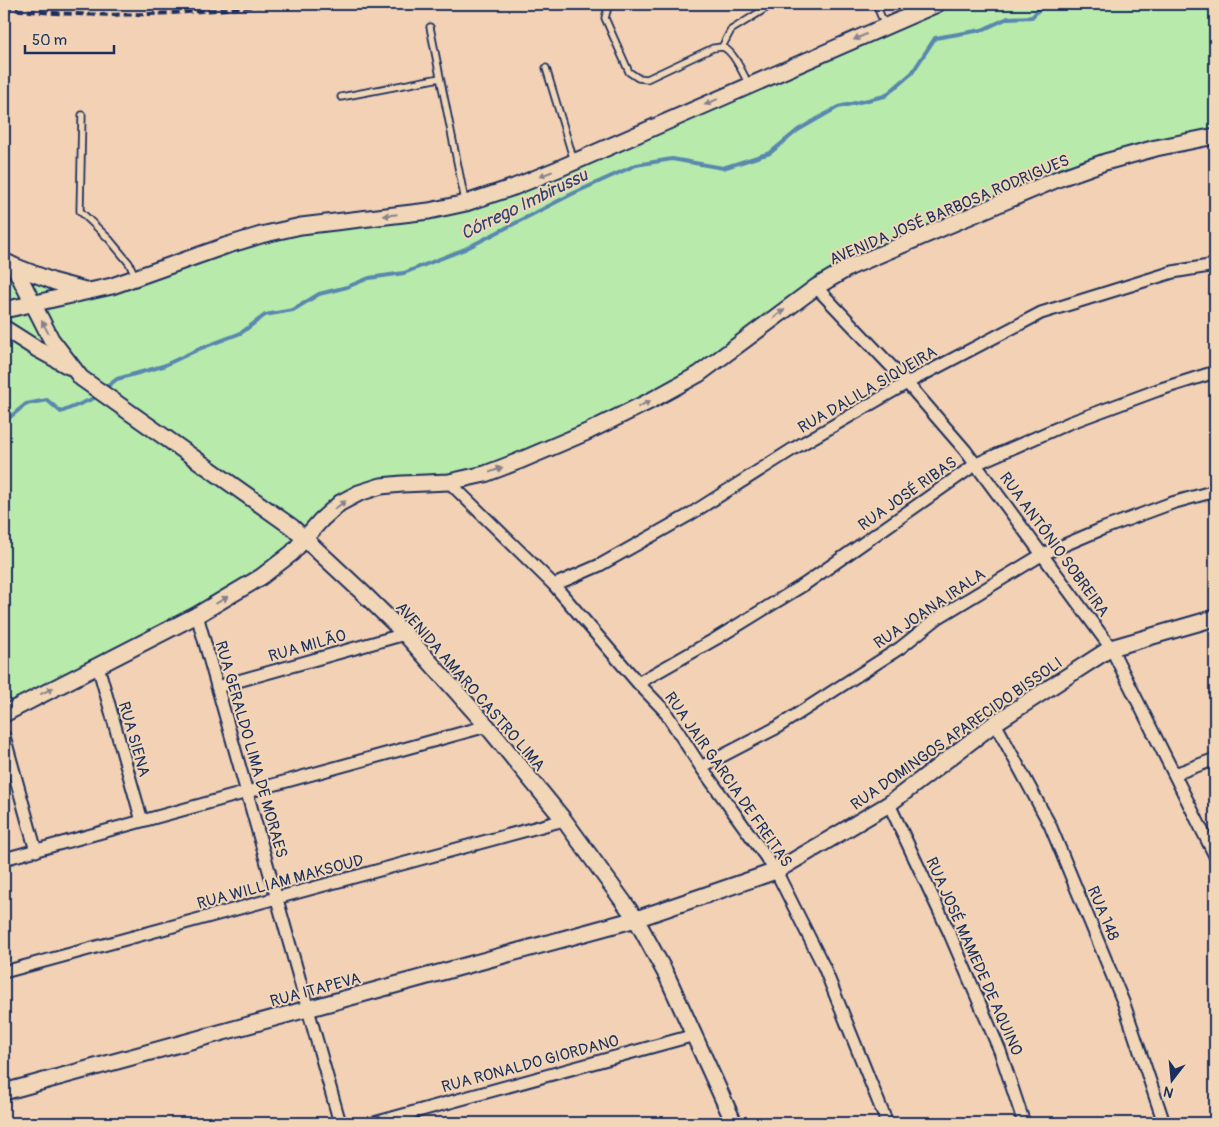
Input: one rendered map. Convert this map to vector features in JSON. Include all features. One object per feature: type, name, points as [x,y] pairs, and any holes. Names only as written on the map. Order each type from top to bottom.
[{"type":"street","points":[[4,310],[89,291],[136,278],[261,235],[342,220],[429,211],[466,203],[514,187],[574,162],[937,4]]},
{"type":"street","name":"AVENIDA JOSÉ BARBOSA RODRIGUES","points":[[4,714],[197,615],[261,577],[292,553],[321,520],[340,503],[359,493],[381,486],[449,482],[485,474],[519,461],[587,432],[650,401],[698,374],[816,287],[850,268],[1060,178],[1105,162],[1156,148],[1215,136]]},
{"type":"street","points":[[9,263],[55,282],[89,291]]},
{"type":"street","name":"AVENIDA AMARO CASTRO LIMA","points":[[9,263],[51,340],[77,373]]},
{"type":"street","name":"RUA DALILA SIQUEIRA","points":[[554,585],[600,565],[689,516],[794,450],[907,383],[1041,313],[1173,272],[1215,265]]},
{"type":"street","name":"RUA ANTÔNIO SOBREIRA","points":[[816,287],[907,383],[976,464],[1111,648],[1215,856]]},
{"type":"street","name":"AVENIDA AMARO CASTRO LIMA","points":[[4,328],[77,373],[285,522],[306,539],[405,634],[487,726],[564,820],[636,919],[668,976],[734,1123]]},
{"type":"street","name":"RUA JOSÉ RIBAS","points":[[638,683],[717,638],[805,584],[976,464],[1068,423],[1158,390],[1215,372]]},
{"type":"street","name":"RUA JAIR GARCIA DE FREITAS","points":[[449,482],[554,585],[638,683],[664,710],[701,767],[776,871],[824,967],[887,1123]]},
{"type":"street","name":"RUA JOANA IRALA","points":[[701,767],[776,728],[900,648],[939,617],[1043,554],[1102,529],[1172,503],[1215,491]]},
{"type":"street","name":"RUA GERALDO LIMA DE MORAES","points":[[197,615],[340,1123]]},
{"type":"street","name":"RUA DOMINGOS APARECIDO BISSOLI","points":[[636,919],[776,871],[889,804],[995,723],[1111,648],[1215,618]]},
{"type":"street","name":"RUA MILÃO","points":[[217,687],[405,634]]},
{"type":"street","name":"RUA SIENA","points":[[98,666],[142,821]]},
{"type":"street","name":"RUA 148","points":[[995,723],[1050,825],[1124,1004],[1164,1123]]},
{"type":"street","points":[[4,859],[487,726]]},
{"type":"street","points":[[4,736],[36,851]]},
{"type":"street","points":[[1175,774],[1215,759]]},
{"type":"street","name":"RUA JOSÉ MAMEDE DE AQUINO","points":[[889,804],[950,934],[992,1033],[1024,1123]]},
{"type":"street","name":"RUA WILLIAM MAKSOUD","points":[[4,972],[564,820]]},
{"type":"street","name":"RUA ITAPEVA","points":[[4,1092],[636,919]]},
{"type":"street","name":"RUA RONALDO GIORDANO","points":[[374,1123],[695,1035]]},
{"type":"lane","points":[[609,4],[605,18],[630,72],[638,78],[647,79],[713,48],[722,47],[733,56],[749,85]]},
{"type":"lane","points":[[722,47],[731,30],[773,4]]},
{"type":"lane","points":[[876,4],[885,26]]},
{"type":"lane","points":[[430,27],[466,203]]},
{"type":"lane","points":[[546,68],[574,162]]},
{"type":"lane","points":[[341,97],[440,78]]},
{"type":"lane","points":[[82,115],[80,211],[109,239],[129,263],[136,278]]},
{"type":"green space","points":[[933,4],[1215,4],[1215,133],[1162,144],[856,263],[705,369],[492,470],[365,488],[309,532],[4,325],[4,269],[95,287],[231,242],[472,199]]},
{"type":"green space","points":[[4,339],[71,375],[301,541],[259,577],[4,709]]},
{"type":"waterway","name":"Córrego Imbirussu","points":[[104,389],[117,379],[163,366],[199,349],[241,333],[265,315],[293,310],[319,294],[347,287],[369,278],[404,273],[465,249],[572,194],[636,165],[672,159],[723,168],[770,153],[798,130],[838,107],[885,96],[912,73],[935,38],[982,30],[1008,18],[1032,17],[1044,4]]},
{"type":"waterway","name":"Córrego Imbirussu","points":[[4,422],[26,404],[47,400],[61,412],[92,399],[99,394]]},
{"type":"railway","points":[[4,8],[38,12],[106,15],[208,11],[275,4]]}]
